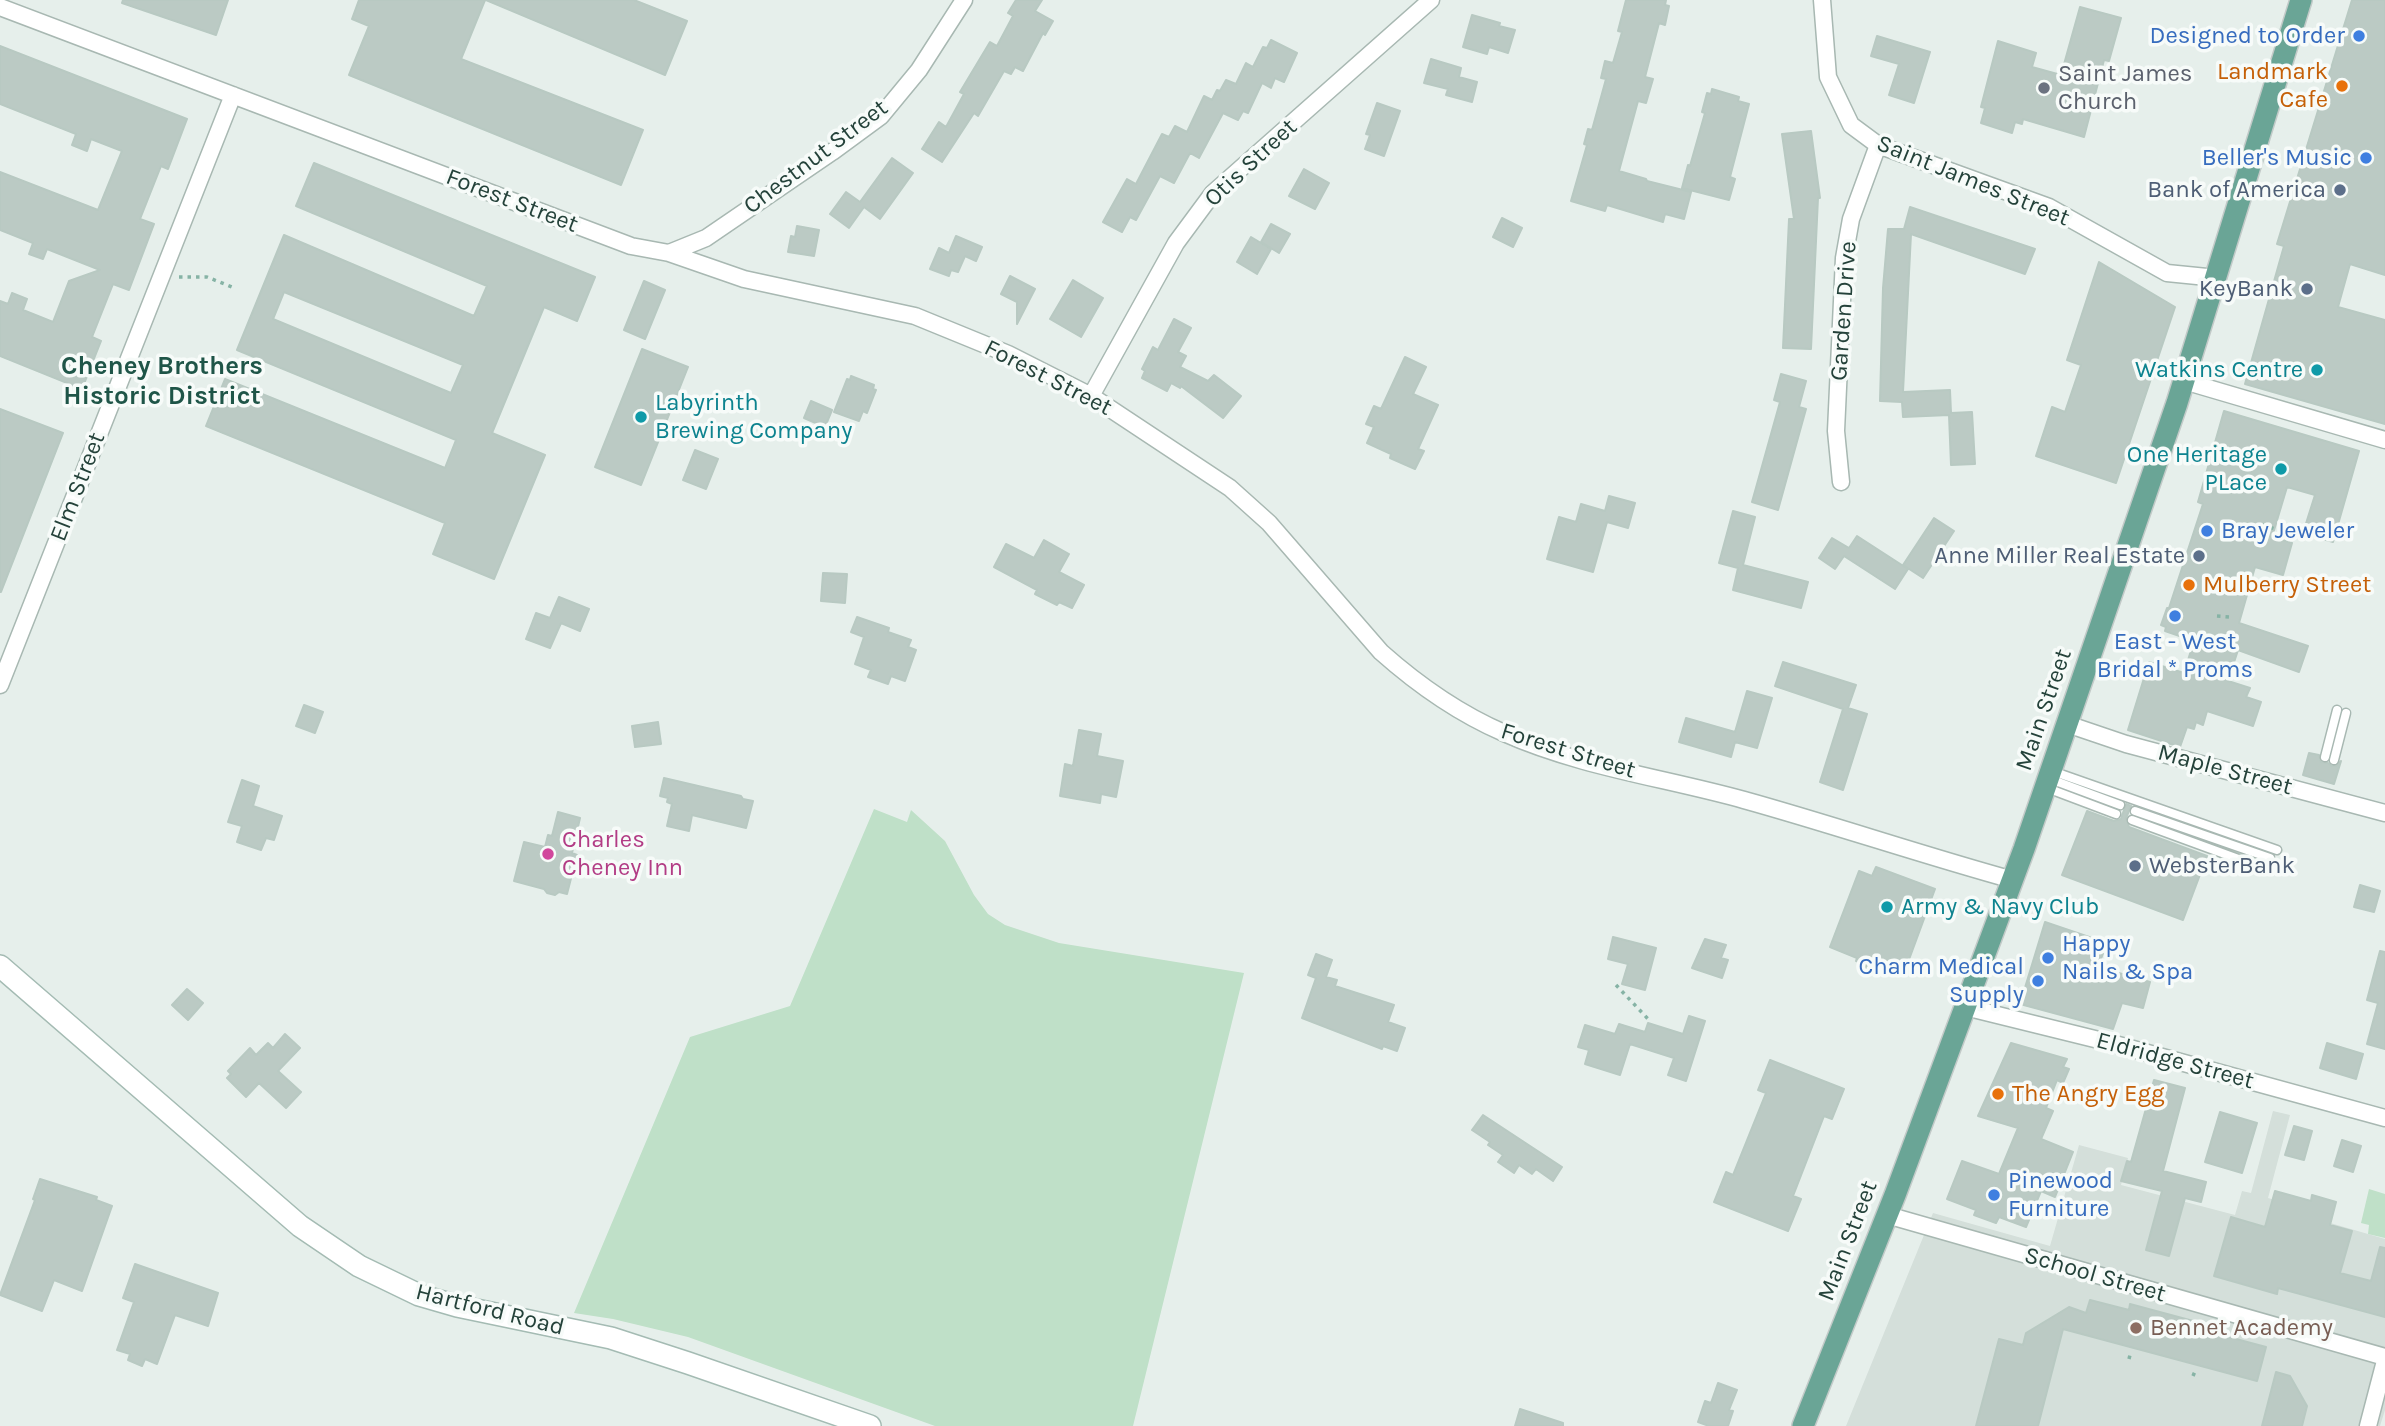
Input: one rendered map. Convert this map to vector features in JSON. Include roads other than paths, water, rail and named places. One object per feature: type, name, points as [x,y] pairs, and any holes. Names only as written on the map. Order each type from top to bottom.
[{"type":"main road","name":"Main Street","points":[[1803,1426],[1887,1215],[2013,880],[2184,381],[2301,0]]},
{"type":"main road","name":"Hartford Road","points":[[0,966],[300,1226],[359,1266],[419,1295],[457,1306],[611,1338],[870,1426]]},
{"type":"street","name":"Chestnut Street","points":[[669,253],[706,238],[881,116],[919,70],[964,0]]},
{"type":"street","name":"Otis Street","points":[[1091,396],[1176,243],[1213,193],[1431,0]]},
{"type":"street","name":"Saint James Street","points":[[1822,0],[1828,77],[1851,125],[1878,145],[2049,207],[2167,273],[2217,278]]},
{"type":"street","name":"Forest Street","points":[[0,7],[631,246],[669,253],[744,279],[915,316],[1008,354],[1091,396],[1230,488],[1269,523],[1381,652],[1402,670],[1471,717],[1528,743],[1568,756],[1742,800],[2013,880]]},
{"type":"street","name":"Elm Street","points":[[2,675],[233,94]]},
{"type":"street","name":"Garden Drive","points":[[1841,482],[1836,431],[1844,258],[1851,219],[1878,145]]},
{"type":"street","points":[[2184,381],[2385,440]]},
{"type":"street","name":"Maple Street","points":[[2067,724],[2126,744],[2385,813]]},
{"type":"street","name":"Eldridge Street","points":[[1965,1007],[2111,1043],[2385,1118]]},
{"type":"street","name":"School Street","points":[[1887,1215],[2385,1359]]},
{"type":"street","points":[[2368,1426],[2385,1359]]},
{"type":"lane","points":[[2325,757],[2341,712],[2334,760]]},
{"type":"lane","points":[[2048,779],[2118,810]]},
{"type":"lane","points":[[2048,779],[2277,850]]},
{"type":"lane","points":[[2135,811],[2270,858]]},
{"type":"lane","points":[[2132,820],[2263,868]]},
{"type":"place","name":"Designed to Order","points":[[2359,36]]},
{"type":"place","name":"Landmark Cafe","points":[[2342,86]]},
{"type":"place","name":"Saint James Church","points":[[2044,88]]},
{"type":"place","name":"Beller's Music","points":[[2366,158]]},
{"type":"place","name":"Bank of America","points":[[2340,190]]},
{"type":"place","name":"KeyBank","points":[[2307,289]]},
{"type":"place","name":"Watkins Centre","points":[[2317,370]]},
{"type":"place","name":"Labyrinth Brewing Company","points":[[641,417]]},
{"type":"place","name":"One Heritage PLace","points":[[2281,469]]},
{"type":"place","name":"Bray Jeweler","points":[[2207,531]]},
{"type":"place","name":"Anne Miller Real Estate","points":[[2199,556]]},
{"type":"place","name":"Mulberry Street","points":[[2189,585]]},
{"type":"place","name":"East - West Bridal * Proms","points":[[2175,616]]},
{"type":"place","name":"Charles Cheney Inn","points":[[548,854]]},
{"type":"place","name":"WebsterBank","points":[[2135,866]]},
{"type":"place","name":"Army & Navy Club","points":[[1887,907]]},
{"type":"place","name":"Happy Nails & Spa","points":[[2048,958]]},
{"type":"place","name":"Charm Medical Supply","points":[[2038,981]]},
{"type":"place","name":"The Angry Egg","points":[[1998,1094]]},
{"type":"place","name":"Pinewood Furniture","points":[[1994,1195]]},
{"type":"place","name":"Bennet Academy","points":[[2136,1328]]},
{"type":"district","name":"Cheney Brothers Historic District","points":[[162,382]]}]
